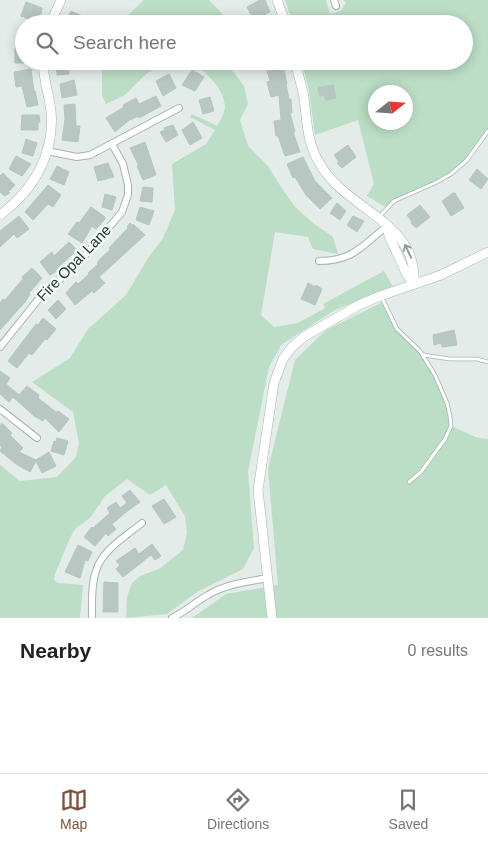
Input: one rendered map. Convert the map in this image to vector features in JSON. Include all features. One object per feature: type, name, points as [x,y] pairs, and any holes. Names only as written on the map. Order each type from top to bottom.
[{"type":"main road","points":[[54,15],[61,0]]},
{"type":"main road","points":[[277,0],[283,15]]},
{"type":"main road","points":[[0,215],[16,203],[30,187],[42,166],[47,151],[52,120],[45,70]]},
{"type":"main road","points":[[297,70],[302,89],[308,135],[319,164],[339,188],[387,226],[389,236],[407,275],[414,284]]},
{"type":"main road","points":[[272,618],[258,490],[269,409],[276,374],[287,353],[305,336],[344,313],[380,296],[458,268],[488,252]]},
{"type":"street","points":[[47,151],[68,156],[90,155],[179,108]]},
{"type":"street","name":"Fire Opal Lane","points":[[0,347],[47,290],[82,259],[122,212],[128,195],[128,185],[123,164],[112,144]]},
{"type":"street","points":[[319,261],[340,260],[354,254],[387,226]]},
{"type":"street","points":[[0,409],[37,438]]},
{"type":"street","points":[[92,618],[93,584],[99,563],[107,553],[142,523]]},
{"type":"street","points":[[172,618],[205,596],[220,589],[268,578]]},
{"type":"lane","points":[[379,218],[394,201],[443,180],[451,174],[467,160],[488,131]]},
{"type":"lane","points":[[380,296],[397,329],[423,355],[435,375],[450,416],[451,426],[445,439],[422,472],[409,482]]},
{"type":"lane","points":[[423,355],[450,359],[477,359],[488,362]]},
{"type":"green space","points":[[144,0],[209,0],[223,15],[128,15]]},
{"type":"green space","points":[[285,0],[326,0],[330,14],[341,11],[346,3],[343,0],[488,0],[488,131],[467,160],[451,174],[399,198],[387,208],[367,196],[374,184],[358,120],[315,135],[304,70],[473,70],[473,15],[290,15]]},
{"type":"green space","points":[[102,70],[153,70],[146,74],[125,95],[106,104],[102,96]]},
{"type":"green space","points":[[202,70],[232,70],[244,86],[248,104],[240,120],[248,146],[268,166],[295,207],[333,237],[338,254],[313,249],[308,237],[275,232],[261,315],[274,327],[298,323],[325,308],[323,304],[384,271],[393,287],[335,310],[281,345],[269,367],[248,471],[254,548],[243,569],[197,592],[167,614],[126,618],[127,597],[132,583],[140,576],[159,569],[183,550],[187,533],[185,516],[166,485],[150,495],[127,479],[105,496],[90,518],[75,529],[55,574],[54,580],[58,583],[83,585],[80,618],[0,618],[0,465],[20,481],[57,477],[76,457],[79,443],[73,412],[32,382],[70,358],[88,329],[126,295],[148,258],[163,238],[175,210],[172,164],[206,144],[215,130],[190,117],[192,114],[217,126],[225,109],[221,93]]},
{"type":"green space","points":[[383,302],[397,329],[426,360],[447,403],[451,426],[478,438],[488,439],[488,618],[192,618],[226,594],[278,585],[268,469],[295,360],[326,330]]},
{"type":"building","points":[[260,0],[265,0],[270,12],[264,15],[251,15],[247,7]]},
{"type":"building","points":[[26,2],[42,8],[40,15],[21,15]]},
{"type":"building","points":[[71,11],[80,15],[69,15]]},
{"type":"building","points":[[31,70],[38,105],[27,107],[22,86],[16,87],[14,72]]},
{"type":"building","points":[[57,70],[69,70],[69,74],[57,75]]},
{"type":"building","points":[[192,70],[204,77],[195,91],[182,85]]},
{"type":"building","points":[[267,70],[284,70],[289,99],[291,99],[292,113],[290,113],[295,132],[293,132],[300,152],[285,156],[278,136],[276,136],[274,121],[281,120],[279,95],[271,97],[267,82],[270,81]]},
{"type":"building","points":[[169,74],[176,88],[163,96],[156,81]]},
{"type":"building","points":[[74,80],[77,95],[62,98],[60,84]]},
{"type":"building","points":[[333,85],[336,98],[326,100],[324,95],[320,96],[318,88]]},
{"type":"building","points":[[156,96],[161,106],[139,118],[138,116],[128,121],[115,132],[106,118],[136,98],[139,104]]},
{"type":"building","points":[[210,97],[214,111],[203,114],[199,100]]},
{"type":"building","points":[[75,104],[76,126],[80,126],[78,142],[62,140],[65,119],[64,105]]},
{"type":"building","points":[[22,115],[39,115],[38,130],[21,130]]},
{"type":"building","points":[[193,122],[202,138],[190,145],[182,130]]},
{"type":"building","points":[[173,125],[178,135],[166,142],[160,132],[165,130],[164,128]]},
{"type":"building","points":[[26,139],[37,143],[33,156],[22,153]]},
{"type":"building","points":[[145,142],[156,175],[143,180],[137,166],[139,166],[130,148]]},
{"type":"building","points":[[348,145],[356,157],[342,168],[337,163],[339,162],[334,155]]},
{"type":"building","points":[[16,156],[31,164],[22,176],[9,169]]},
{"type":"building","points":[[303,157],[315,181],[332,198],[320,209],[306,195],[295,177],[293,178],[287,164]]},
{"type":"building","points":[[108,163],[114,177],[98,181],[94,167]]},
{"type":"building","points":[[57,166],[69,172],[64,185],[50,179]]},
{"type":"building","points":[[477,169],[488,179],[481,189],[469,180]]},
{"type":"building","points":[[3,173],[15,185],[8,192],[10,193],[4,196],[0,192],[0,176]]},
{"type":"building","points":[[48,185],[61,195],[53,207],[48,204],[33,220],[25,212]]},
{"type":"building","points":[[143,187],[153,188],[152,202],[140,201]]},
{"type":"building","points":[[455,193],[464,208],[451,216],[442,201]]},
{"type":"building","points":[[105,194],[116,197],[112,210],[102,207]]},
{"type":"building","points":[[337,203],[346,211],[340,220],[330,213]]},
{"type":"building","points":[[420,205],[430,217],[416,228],[407,215]]},
{"type":"building","points":[[91,207],[105,217],[105,219],[96,229],[92,226],[82,243],[68,234]]},
{"type":"building","points":[[140,207],[154,211],[149,225],[136,220]]},
{"type":"building","points":[[19,216],[29,229],[17,238],[14,234],[0,247],[0,231]]},
{"type":"building","points":[[353,216],[364,221],[357,232],[347,225]]},
{"type":"building","points":[[130,223],[145,235],[99,277],[105,283],[94,293],[92,291],[75,305],[66,293],[76,282],[78,284],[89,274],[100,259],[111,249],[109,248],[128,228]]},
{"type":"building","points":[[69,242],[77,250],[61,265],[62,268],[50,275],[40,262],[52,252],[54,256]]},
{"type":"building","points":[[32,268],[42,278],[29,293],[25,302],[0,330],[0,303],[3,299],[5,300],[23,279],[22,277]]},
{"type":"building","points":[[308,283],[322,289],[315,305],[301,299]]},
{"type":"building","points":[[58,300],[66,309],[56,319],[48,310]]},
{"type":"building","points":[[43,318],[56,329],[32,355],[29,353],[17,368],[8,361],[36,324],[38,325]]},
{"type":"building","points":[[454,330],[457,345],[442,347],[441,343],[434,345],[433,335]]},
{"type":"building","points":[[0,371],[10,378],[6,384],[19,395],[27,386],[39,395],[38,398],[69,419],[59,432],[45,418],[43,421],[34,416],[13,397],[9,402],[0,394]]},
{"type":"building","points":[[2,423],[12,433],[10,435],[23,448],[19,452],[36,460],[49,452],[56,466],[42,473],[36,461],[30,472],[16,464],[0,451],[2,447],[0,445],[0,426]]},
{"type":"building","points":[[57,438],[68,441],[64,455],[51,451]]},
{"type":"building","points":[[130,490],[140,502],[112,524],[116,529],[108,536],[106,533],[95,546],[84,537],[92,527],[110,513],[107,508],[116,502],[120,508],[127,503],[122,496]]},
{"type":"building","points":[[164,499],[176,517],[164,524],[152,506]]},
{"type":"building","points":[[152,544],[161,556],[155,560],[151,555],[123,577],[116,569],[120,565],[116,561],[135,548],[139,554]]},
{"type":"building","points":[[78,545],[92,552],[88,561],[85,560],[80,578],[65,572]]},
{"type":"building","points":[[104,582],[118,583],[118,612],[103,612]]}]
